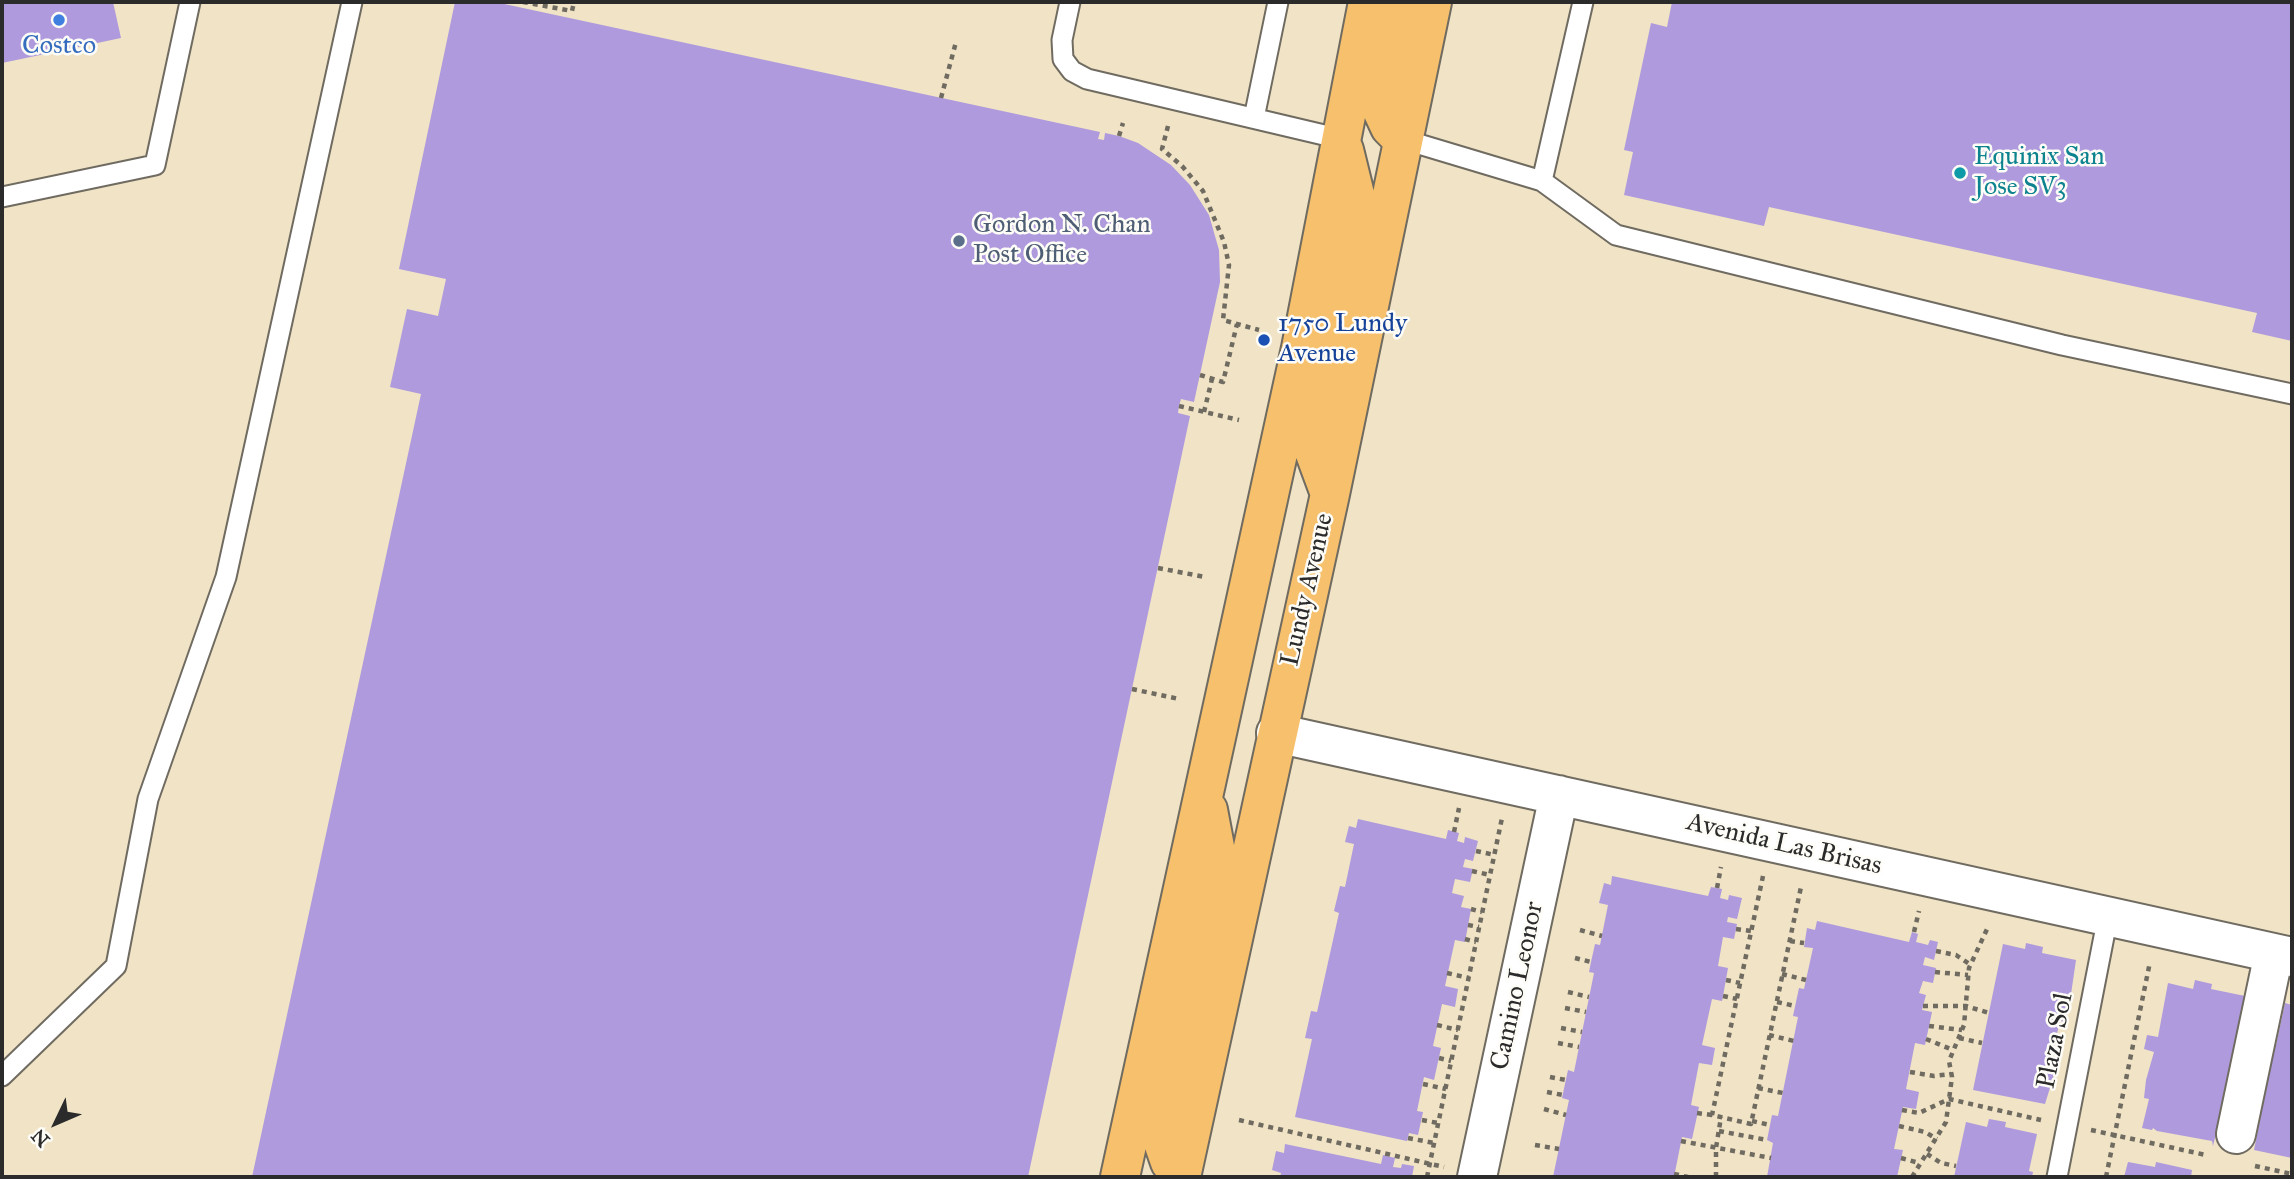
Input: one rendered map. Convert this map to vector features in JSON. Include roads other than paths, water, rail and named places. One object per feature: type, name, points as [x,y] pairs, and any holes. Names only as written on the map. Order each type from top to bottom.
[{"type":"main road","points":[[1121,1177],[1301,348],[1368,2]]},
{"type":"main road","points":[[1400,2],[1382,110],[1390,127],[1402,139]]},
{"type":"main road","name":"Lundy Avenue","points":[[1181,1177],[1330,494],[1432,2]]},
{"type":"main road","points":[[1330,494],[1310,440],[1359,211],[1341,139]]},
{"type":"main road","points":[[1175,1177],[1164,1145],[1168,1102],[1208,927],[1218,863],[1205,797]]},
{"type":"street","name":"Avenida Las Brisas","points":[[1276,733],[2283,955]]},
{"type":"street","name":"Camino Leonor","points":[[1463,1172],[1559,795]]},
{"type":"street","points":[[2231,1151],[2283,955]]},
{"type":"lane","points":[[2,197],[155,165],[190,2]]},
{"type":"lane","points":[[2,1076],[116,966],[148,799],[226,577],[352,2]]},
{"type":"lane","points":[[1069,2],[1062,40],[1063,59],[1072,71],[1087,79],[1341,139]]},
{"type":"lane","points":[[1254,118],[1278,2]]},
{"type":"lane","points":[[1542,181],[1583,2]]},
{"type":"lane","points":[[1402,139],[1542,181],[1616,235],[2062,345],[2292,394]]},
{"type":"lane","name":"Plaza Sol","points":[[2057,1177],[2108,916]]},
{"type":"place","name":"Costco","points":[[59,20]]},
{"type":"place","name":"Equinix San Jose SV3","points":[[1960,173]]},
{"type":"place","name":"Gordon N. Chan Post Office","points":[[959,241]]},
{"type":"place","name":"1750 Lundy Avenue","points":[[1264,340]]}]
